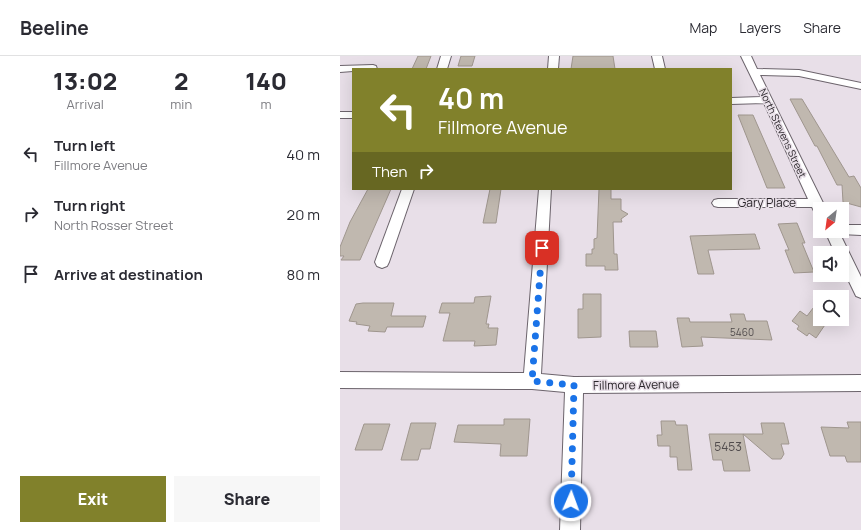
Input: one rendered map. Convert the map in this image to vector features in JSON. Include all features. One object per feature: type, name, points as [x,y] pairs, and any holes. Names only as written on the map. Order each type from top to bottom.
[{"type":"street","points":[[442,68],[446,56]]},
{"type":"street","points":[[553,68],[554,56]]},
{"type":"street","points":[[657,56],[660,68]]},
{"type":"street","name":"North Stevens Street","points":[[746,56],[816,202]]},
{"type":"street","points":[[346,66],[373,68]]},
{"type":"street","points":[[754,72],[799,73],[861,86]]},
{"type":"street","points":[[732,101],[766,100]]},
{"type":"street","points":[[340,115],[352,115]]},
{"type":"street","points":[[382,262],[408,190]]},
{"type":"street","points":[[532,381],[545,190]]},
{"type":"street","name":"Gary Place","points":[[718,203],[813,207]]},
{"type":"street","points":[[849,230],[861,230]]},
{"type":"street","points":[[835,238],[861,292]]},
{"type":"street","name":"Fillmore Avenue","points":[[340,380],[532,381],[574,385],[861,383]]},
{"type":"street","points":[[570,530],[574,385]]},
{"type":"building","points":[[418,56],[431,56],[426,68],[412,68]]},
{"type":"building","points":[[461,56],[475,56],[472,66],[458,66]]},
{"type":"building","points":[[573,56],[613,56],[615,68],[571,68]]},
{"type":"building","points":[[790,99],[802,99],[849,177],[854,176],[861,188],[861,207],[849,204],[849,202],[843,202],[842,185],[837,185],[817,146],[815,146]]},
{"type":"building","points":[[738,115],[753,115],[785,188],[767,188]]},
{"type":"building","points":[[367,190],[391,190],[360,260],[341,260],[344,256],[340,256],[340,247],[350,222]]},
{"type":"building","points":[[490,190],[501,190],[496,223],[483,223]]},
{"type":"building","points":[[599,190],[611,190],[611,199],[621,199],[621,210],[628,214],[621,219],[622,222],[613,222],[614,254],[617,254],[618,270],[605,270],[605,266],[586,266],[586,254],[592,254],[592,249],[594,249],[594,239],[597,238]]},
{"type":"building","points":[[797,223],[805,243],[802,243],[813,272],[794,273],[785,250],[789,250],[778,224]]},
{"type":"building","points":[[755,234],[760,249],[708,250],[714,274],[698,274],[690,236]]},
{"type":"building","points":[[583,294],[601,294],[601,337],[578,338],[578,309],[583,309]]},
{"type":"building","points":[[491,296],[486,324],[489,324],[488,328],[498,328],[496,345],[474,346],[475,341],[443,341],[450,313],[439,313],[442,303],[474,303],[475,297]]},
{"type":"building","points":[[394,303],[391,316],[426,316],[423,327],[387,327],[385,332],[368,331],[370,326],[356,324],[357,322],[349,321],[356,304]]},
{"type":"building","points":[[813,308],[813,326],[824,326],[816,338],[809,333],[807,336],[797,329],[799,326],[792,321],[800,311],[807,316]]},
{"type":"building","points":[[730,314],[744,314],[746,321],[767,321],[772,340],[701,337],[703,346],[682,347],[677,318],[689,318],[690,322],[732,322]]},
{"type":"building","points":[[629,331],[656,331],[658,347],[630,347]]},
{"type":"building","points":[[504,419],[530,419],[527,456],[500,456],[501,444],[454,442],[458,425],[504,425]]},
{"type":"building","points":[[661,421],[675,421],[676,425],[687,425],[692,470],[678,470],[677,457],[670,457],[670,446],[658,446],[657,435],[662,435]]},
{"type":"building","points":[[847,422],[861,422],[861,462],[847,462],[845,456],[830,456],[821,427],[849,428]]},
{"type":"building","points":[[411,423],[436,423],[430,449],[421,449],[418,460],[401,460]]},
{"type":"building","points":[[761,423],[784,423],[789,444],[781,444],[784,454],[781,459],[772,459],[743,434],[763,434]]},
{"type":"building","points":[[364,424],[390,424],[382,450],[355,450]]},
{"type":"building","points":[[709,434],[743,434],[750,471],[724,471],[722,460],[713,460]]},
{"type":"route","points":[[542,248],[536,309],[532,381],[574,385],[571,501]]}]
